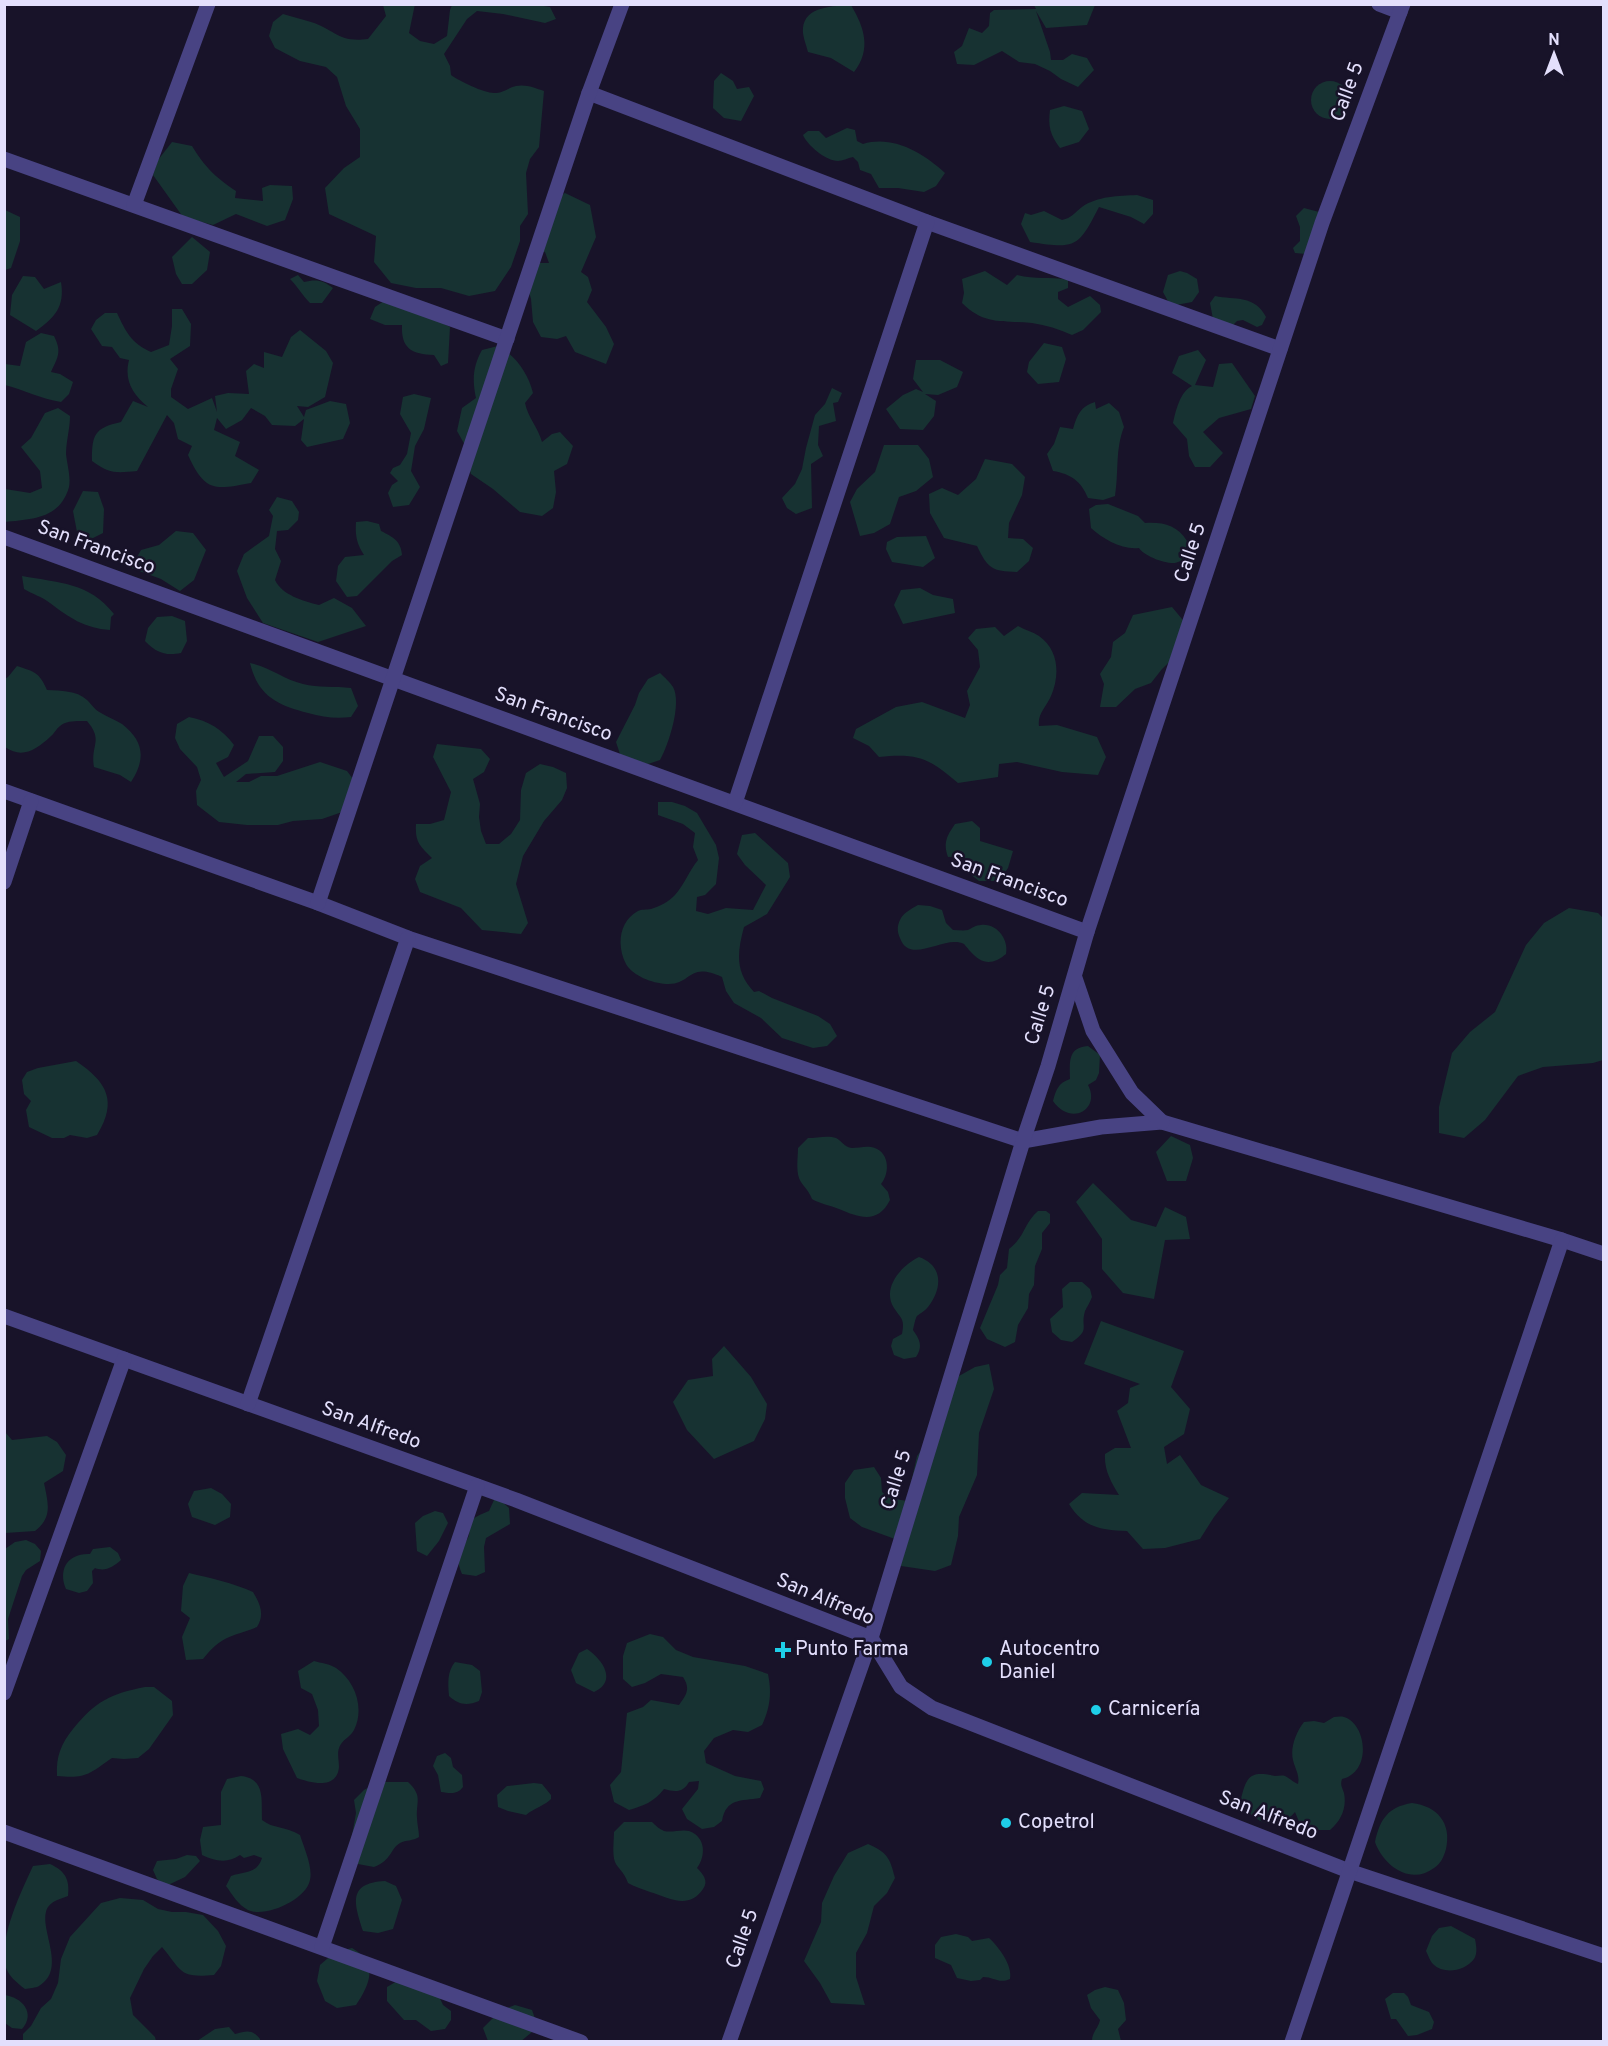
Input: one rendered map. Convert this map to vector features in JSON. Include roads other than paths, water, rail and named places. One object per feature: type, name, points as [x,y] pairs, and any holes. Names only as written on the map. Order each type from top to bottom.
[{"type":"street","points":[[134,205],[207,4]]},
{"type":"street","points":[[318,903],[589,93],[622,4]]},
{"type":"street","points":[[1379,4],[1401,8]]},
{"type":"street","name":"Calle 5","points":[[729,2042],[871,1638],[1023,1140],[1075,978],[1087,932],[1322,223],[1401,8]]},
{"type":"street","points":[[589,93],[927,222],[1280,349]]},
{"type":"street","points":[[4,159],[507,339]]},
{"type":"street","points":[[735,803],[927,222]]},
{"type":"street","name":"San Francisco","points":[[4,537],[1087,932]]},
{"type":"street","points":[[4,791],[318,903],[408,938],[1023,1140],[1101,1127],[1162,1122],[1604,1254]]},
{"type":"street","points":[[4,882],[31,801]]},
{"type":"street","points":[[248,1404],[408,938]]},
{"type":"street","points":[[1075,978],[1093,1031],[1132,1093],[1162,1122]]},
{"type":"street","points":[[1292,2042],[1562,1240]]},
{"type":"street","name":"San Alfredo","points":[[4,1316],[477,1486],[871,1638],[901,1687],[932,1708],[1349,1871],[1604,1956]]},
{"type":"street","points":[[4,1694],[124,1359]]},
{"type":"street","points":[[322,1947],[477,1486]]},
{"type":"street","points":[[4,1832],[581,2042]]},
{"type":"place","name":"Punto Farma","points":[[783,1650]]},
{"type":"place","name":"Autocentro Daniel","points":[[987,1662]]},
{"type":"place","name":"Carnicería","points":[[1096,1710]]},
{"type":"place","name":"Copetrol","points":[[1006,1823]]}]
